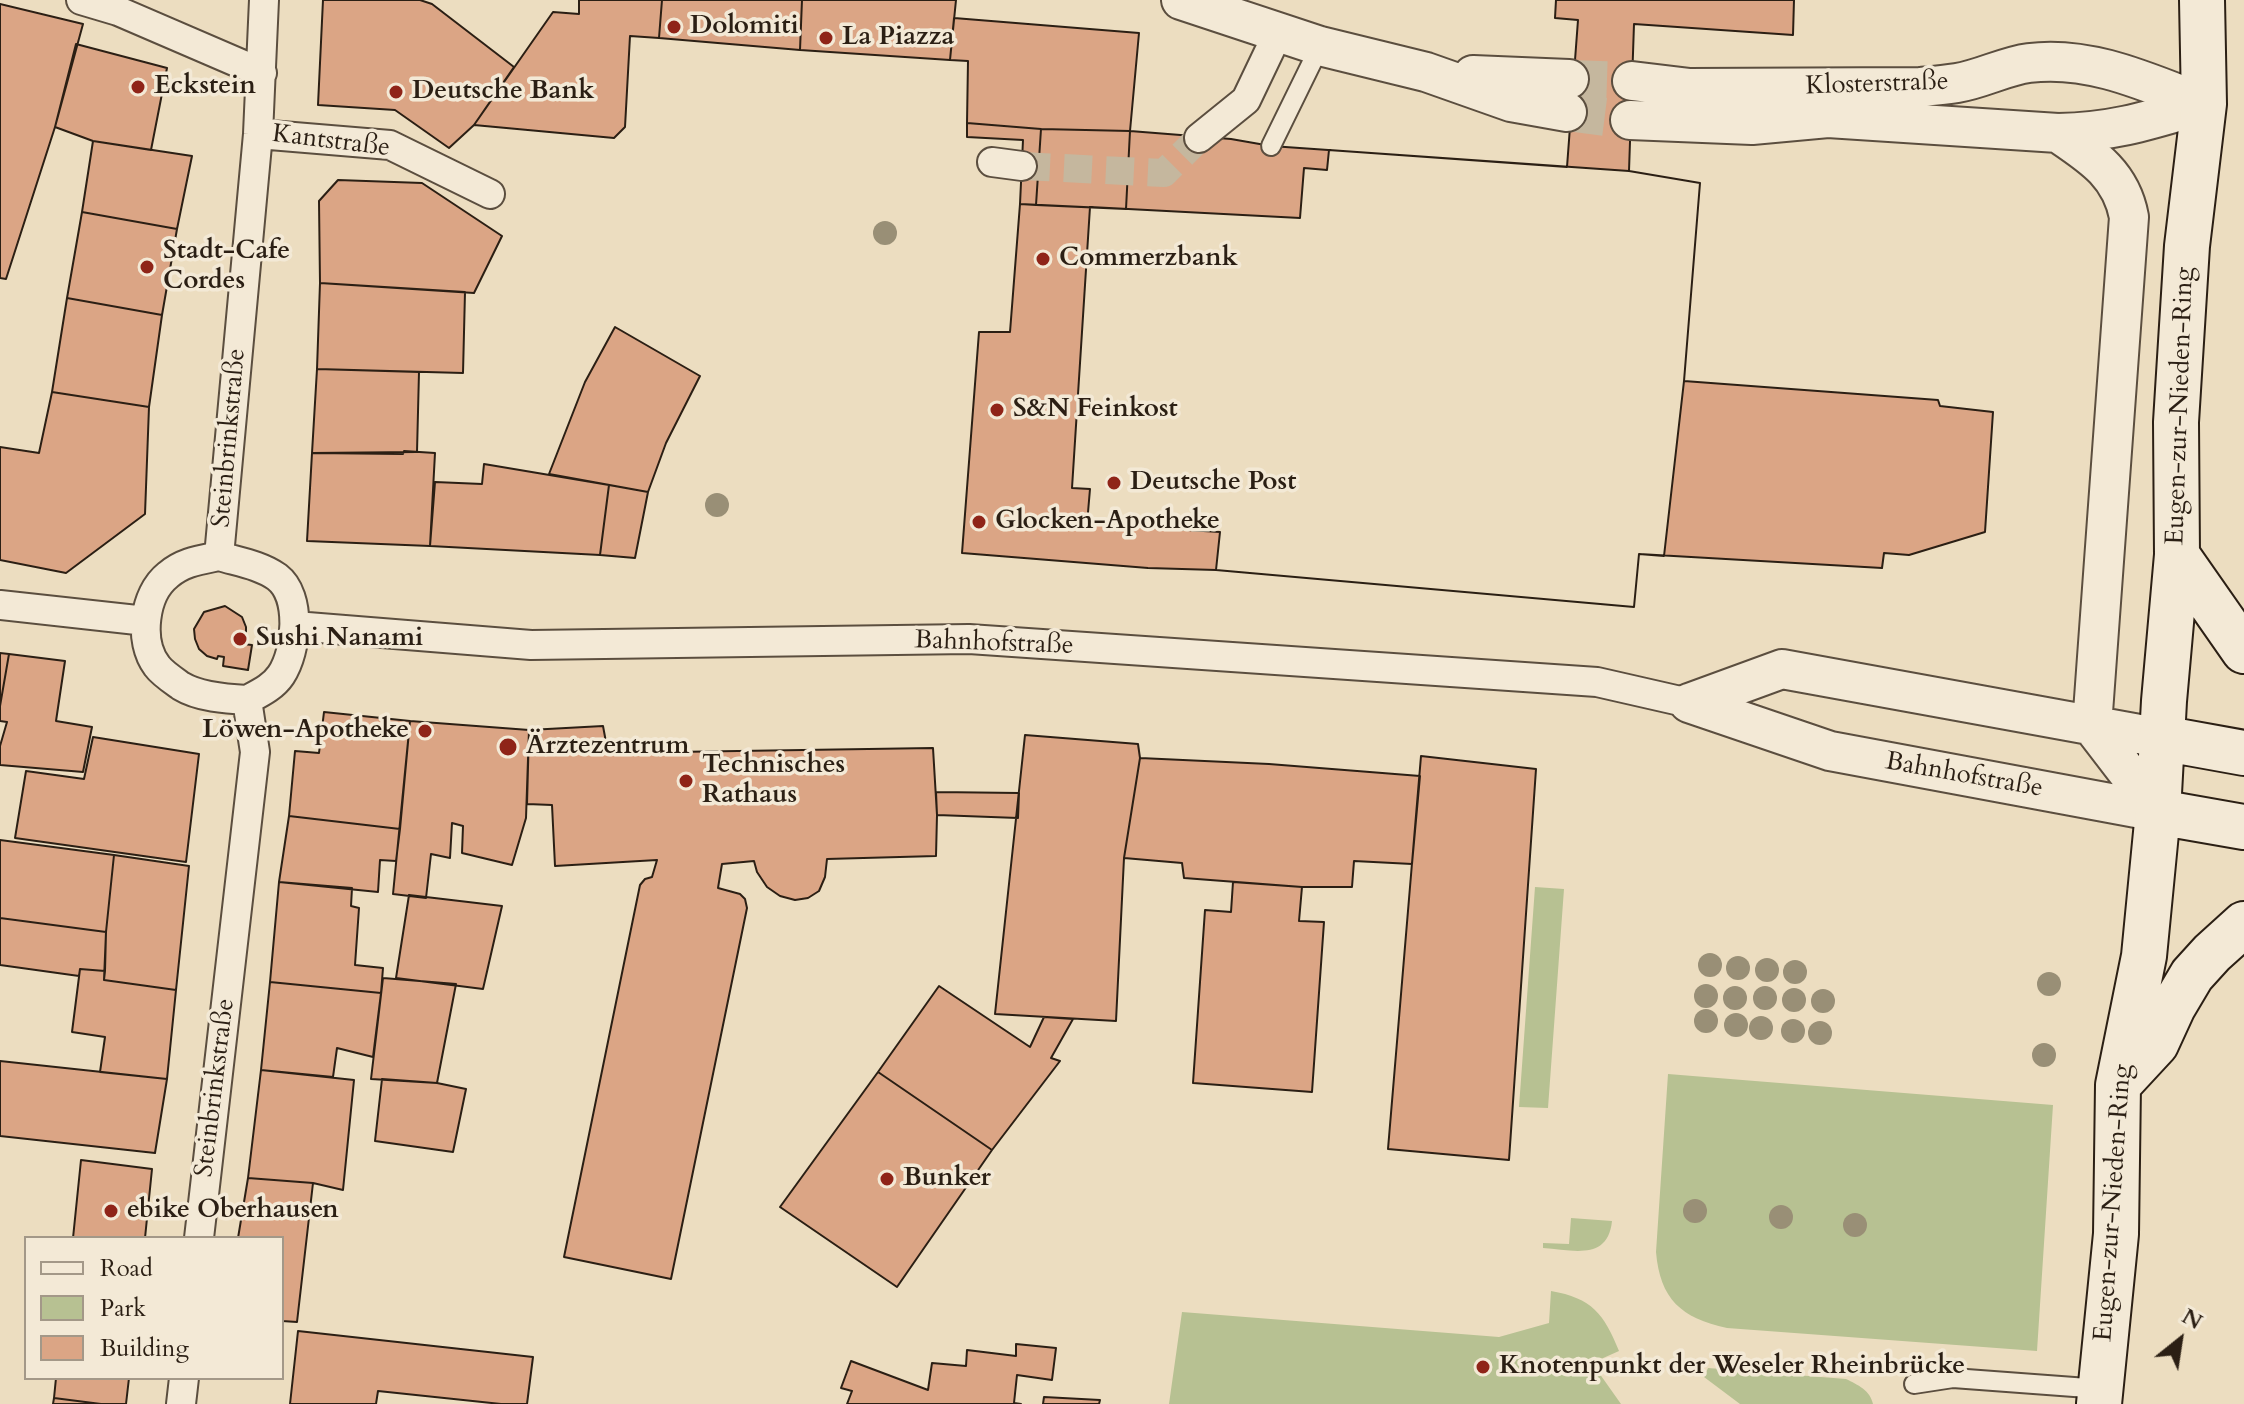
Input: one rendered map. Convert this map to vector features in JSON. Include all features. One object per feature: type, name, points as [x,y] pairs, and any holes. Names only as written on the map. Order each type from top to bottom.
[{"type":"main road","name":"Eugen-zur-Nieden-Ring","points":[[2100,1396],[2116,1234],[2118,1085],[2144,956],[2177,555],[2176,422],[2187,246],[2204,104],[2202,0]]},
{"type":"main road","points":[[2177,555],[2244,651]]},
{"type":"main road","points":[[2161,738],[2244,753]]},
{"type":"main road","name":"Bahnhofstraße","points":[[2158,812],[2244,827]]},
{"type":"main road","points":[[2118,1085],[2156,1044],[2192,975],[2244,924]]},
{"type":"street","points":[[81,0],[118,11],[262,73]]},
{"type":"street","name":"Steinbrinkstraße","points":[[199,1236],[255,752],[247,700],[266,690],[282,674],[292,649],[295,626],[292,603],[280,579],[258,566],[219,556],[258,134],[264,0]]},
{"type":"street","points":[[1181,0],[1320,46],[1426,72],[1511,102],[1568,96]]},
{"type":"street","points":[[1199,138],[1246,100],[1278,33]]},
{"type":"street","name":"Klosterstraße","points":[[1632,81],[1690,88],[1920,87],[1958,83],[2026,63],[2051,61],[2077,63],[2134,77],[2204,104]]},
{"type":"street","name":"Klosterstraße","points":[[1630,120],[1752,125],[1828,118],[2058,133],[2096,132],[2124,128],[2204,104]]},
{"type":"street","points":[[2058,133],[2093,157],[2119,184],[2126,198],[2129,217],[2092,726],[2158,812]]},
{"type":"street","name":"Kantstraße","points":[[258,134],[390,145],[490,194]]},
{"type":"street","points":[[992,162],[1022,166]]},
{"type":"street","points":[[219,556],[187,562],[166,576],[153,592],[146,621],[148,644],[157,666],[182,687],[219,698],[247,700]]},
{"type":"street","points":[[0,605],[146,621]]},
{"type":"street","name":"Bahnhofstraße","points":[[295,626],[531,645],[969,639],[1597,682],[1689,703],[1830,751],[2158,812]]},
{"type":"street","points":[[1689,703],[1782,669],[2161,738]]},
{"type":"street","points":[[181,1404],[184,1380]]},
{"type":"lane","points":[[1271,146],[1320,46]]},
{"type":"lane","points":[[1914,1384],[1953,1378],[2100,1396]]},
{"type":"green space","points":[[1535,887],[1564,889],[1548,1108],[1519,1107]]},
{"type":"green space","points":[[1668,1074],[2053,1105],[2037,1351],[1727,1328],[1685,1312],[1668,1294],[1662,1282],[1656,1252]]},
{"type":"green space","points":[[1571,1218],[1612,1221],[1609,1234],[1596,1248],[1587,1250],[1543,1248],[1543,1243],[1569,1244]]},
{"type":"green space","points":[[1551,1291],[1587,1303],[1608,1327],[1619,1351],[1592,1363],[1621,1404],[1169,1404],[1182,1312],[1499,1337],[1549,1323]]},
{"type":"green space","points":[[1708,1368],[1846,1379],[1866,1392],[1873,1404],[1740,1404],[1704,1377]]},
{"type":"building","points":[[323,0],[420,0],[432,4],[514,67],[474,125],[449,148],[395,110],[318,105]]},
{"type":"building","points":[[579,0],[662,0],[659,38],[630,36],[625,127],[614,138],[474,125],[553,12],[579,14]]},
{"type":"building","points":[[662,0],[802,0],[800,50],[659,38]]},
{"type":"building","points":[[802,0],[956,0],[950,60],[800,50]]},
{"type":"building","points":[[1556,0],[1794,0],[1793,35],[1634,24],[1629,171],[1700,183],[1684,381],[1664,556],[1639,554],[1634,607],[1216,570],[1220,532],[1087,524],[1090,489],[1072,488],[1090,207],[1300,218],[1304,168],[1327,170],[1329,150],[1567,167],[1578,20],[1555,18]]},
{"type":"building","points":[[0,4],[83,24],[55,127],[6,279],[0,278]]},
{"type":"building","points":[[954,18],[1139,33],[1130,131],[967,123],[968,61],[950,60]]},
{"type":"building","points":[[76,44],[167,68],[151,150],[93,141],[55,127]]},
{"type":"building","points":[[967,123],[1041,129],[1036,205],[1020,204],[1023,140],[967,137]]},
{"type":"building","points":[[1041,129],[1130,131],[1126,209],[1036,205]]},
{"type":"building","points":[[1130,131],[1231,139],[1271,146],[1629,171],[1700,183],[1684,381],[1938,400],[1940,406],[1993,412],[1985,532],[1909,555],[1884,553],[1882,568],[1639,554],[1634,607],[1216,570],[1148,568],[962,553],[979,332],[1010,332],[1020,204],[1126,209]]},
{"type":"building","points":[[93,141],[192,156],[177,229],[82,212]]},
{"type":"building","points":[[338,180],[422,183],[502,236],[474,293],[320,283],[319,201]]},
{"type":"building","points":[[82,212],[177,229],[162,315],[67,298]]},
{"type":"building","points":[[320,283],[465,292],[463,373],[317,369]]},
{"type":"building","points":[[67,298],[162,315],[149,407],[52,392]]},
{"type":"building","points":[[615,327],[700,376],[666,443],[648,492],[549,474],[585,382]]},
{"type":"building","points":[[317,369],[419,372],[417,452],[312,453]]},
{"type":"building","points":[[52,392],[149,407],[145,514],[66,573],[0,560],[0,447],[39,453]]},
{"type":"building","points":[[404,451],[435,453],[430,546],[307,541],[312,453],[403,454]]},
{"type":"building","points":[[484,464],[609,485],[600,555],[430,546],[435,482],[482,484]]},
{"type":"building","points":[[609,485],[648,492],[635,558],[600,555]]},
{"type":"building","points":[[225,606],[242,617],[246,627],[243,644],[252,645],[248,670],[223,666],[224,657],[218,656],[217,659],[207,656],[199,649],[195,639],[194,629],[204,612]]},
{"type":"building","points":[[0,653],[9,654],[0,706]]},
{"type":"building","points":[[9,654],[65,661],[56,721],[92,727],[83,772],[0,765],[0,746],[7,722],[0,721],[0,706]]},
{"type":"building","points":[[324,712],[410,721],[400,829],[289,816],[295,751],[319,753]]},
{"type":"building","points":[[410,721],[529,730],[526,818],[512,865],[462,853],[463,826],[452,823],[450,858],[431,854],[426,898],[393,894]]},
{"type":"building","points":[[603,726],[608,753],[933,748],[936,856],[827,859],[825,877],[819,891],[808,898],[795,900],[780,896],[767,887],[754,861],[722,864],[718,888],[740,894],[747,908],[671,1279],[564,1257],[640,885],[652,877],[657,860],[555,866],[552,805],[527,804],[529,730]]},
{"type":"building","points":[[1025,735],[1138,744],[1140,758],[1124,858],[1116,1021],[995,1014]]},
{"type":"building","points":[[93,737],[199,754],[186,862],[15,838],[26,771],[84,779]]},
{"type":"building","points":[[1421,756],[1536,769],[1509,1160],[1388,1149]]},
{"type":"building","points":[[1140,758],[1420,776],[1412,864],[1354,861],[1352,887],[1302,887],[1184,878],[1182,863],[1124,858]]},
{"type":"building","points":[[936,792],[1019,793],[1018,818],[937,815]]},
{"type":"building","points":[[289,816],[400,829],[396,861],[380,860],[378,892],[279,882]]},
{"type":"building","points":[[0,840],[114,855],[106,932],[0,918]]},
{"type":"building","points":[[114,855],[189,866],[176,990],[104,980]]},
{"type":"building","points":[[279,882],[352,888],[351,906],[359,908],[355,965],[383,968],[381,993],[270,982]]},
{"type":"building","points":[[1233,882],[1302,887],[1299,921],[1324,922],[1312,1092],[1193,1083],[1205,910],[1231,912]]},
{"type":"building","points":[[409,895],[502,906],[483,989],[396,978]]},
{"type":"building","points":[[0,918],[106,932],[105,971],[80,969],[79,976],[0,965]]},
{"type":"building","points":[[80,969],[105,971],[104,980],[176,990],[167,1079],[100,1072],[105,1037],[72,1032]]},
{"type":"building","points":[[383,978],[456,984],[437,1083],[371,1079]]},
{"type":"building","points":[[270,982],[381,993],[373,1057],[337,1048],[333,1077],[261,1070]]},
{"type":"building","points":[[939,986],[1030,1047],[1044,1017],[1073,1019],[1051,1058],[1060,1061],[992,1150],[878,1072]]},
{"type":"building","points":[[0,1061],[167,1079],[155,1153],[0,1136]]},
{"type":"building","points":[[261,1070],[354,1080],[343,1190],[313,1183],[248,1178]]},
{"type":"building","name":"Bunker","points":[[878,1072],[992,1150],[897,1287],[780,1207]]},
{"type":"building","points":[[382,1079],[437,1083],[466,1089],[453,1152],[375,1141]]},
{"type":"building","points":[[81,1160],[152,1169],[145,1236],[73,1236]]},
{"type":"building","points":[[248,1178],[313,1183],[297,1322],[284,1321],[284,1236],[238,1236]]},
{"type":"building","points":[[298,1331],[533,1357],[527,1404],[378,1391],[376,1404],[290,1404]]},
{"type":"building","points":[[1016,1344],[1056,1348],[1052,1380],[1017,1375],[1014,1403],[1021,1404],[847,1404],[852,1391],[841,1388],[851,1361],[928,1390],[932,1363],[966,1366],[967,1350],[1016,1356]]},
{"type":"building","points":[[56,1380],[129,1380],[126,1404],[54,1398]]},
{"type":"building","points":[[1044,1397],[1100,1400],[1099,1404],[1043,1404]]},
{"type":"building","points":[[54,1398],[101,1404],[53,1404]]},
{"type":"tunnel","points":[[1569,79],[1632,81]]},
{"type":"tunnel","points":[[1567,112],[1630,120]]},
{"type":"tunnel","points":[[1022,166],[1164,173],[1199,138]]},
{"type":"place","name":"Dolomiti","points":[[674,27]]},
{"type":"place","name":"La Piazza","points":[[826,38]]},
{"type":"place","name":"Eckstein","points":[[138,87]]},
{"type":"place","name":"Deutsche Bank","points":[[396,92]]},
{"type":"place","name":"Commerzbank","points":[[1043,259]]},
{"type":"place","name":"Stadt-Cafe Cordes","points":[[147,267]]},
{"type":"place","name":"S&N Feinkost","points":[[997,410]]},
{"type":"place","name":"Deutsche Post","points":[[1114,483]]},
{"type":"place","name":"Glocken-Apotheke","points":[[979,522]]},
{"type":"place","name":"Sushi Nanami","points":[[240,639]]},
{"type":"place","name":"Löwen-Apotheke","points":[[425,731]]},
{"type":"place","name":"Ärztezentrum","points":[[508,747]]},
{"type":"place","name":"Technisches Rathaus","points":[[686,781]]},
{"type":"place","name":"Bunker","points":[[887,1179]]},
{"type":"place","name":"ebike Oberhausen","points":[[111,1211]]},
{"type":"place","name":"Knotenpunkt der Weseler Rheinbrücke","points":[[1483,1367]]}]
